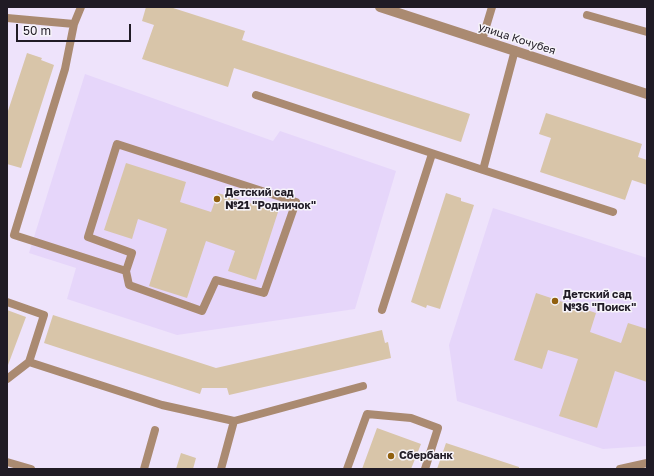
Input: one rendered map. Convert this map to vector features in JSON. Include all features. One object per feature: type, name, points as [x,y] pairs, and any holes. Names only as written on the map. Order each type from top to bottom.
[{"type":"street","name":"улица Кочубея","points":[[384,8],[647,94]]},
{"type":"lane","points":[[81,7],[74,24],[65,69],[14,235],[126,271]]},
{"type":"lane","points":[[482,40],[492,7]]},
{"type":"lane","points":[[587,15],[647,32]]},
{"type":"lane","points":[[7,18],[74,24]]},
{"type":"lane","points":[[483,170],[515,50]]},
{"type":"lane","points":[[256,95],[432,154],[613,212]]},
{"type":"lane","points":[[117,144],[296,202],[264,293],[216,280],[202,311],[129,285],[126,271],[132,253],[88,237],[117,144]]},
{"type":"lane","points":[[382,310],[432,154]]},
{"type":"lane","points":[[7,302],[44,315],[28,362],[7,379]]},
{"type":"lane","points":[[28,362],[162,405],[234,421],[363,386]]},
{"type":"lane","points":[[348,469],[367,414],[411,418],[438,428],[425,469]]},
{"type":"lane","points":[[220,469],[234,421]]},
{"type":"lane","points":[[144,469],[155,430]]},
{"type":"lane","points":[[7,462],[31,469]]},
{"type":"lane","points":[[620,469],[647,463]]},
{"type":"shaded area","name":"Детский сад №21 \"Родничок\"","points":[[85,74],[273,141],[280,131],[396,171],[355,309],[177,335],[67,299],[76,268],[29,253]]},
{"type":"shaded area","name":"Детский сад №36 \"Поиск\"","points":[[493,208],[647,258],[647,446],[603,449],[457,401],[449,345]]},
{"type":"building","points":[[146,7],[170,7],[245,31],[242,40],[470,114],[461,142],[234,68],[228,87],[142,59],[154,25],[142,21]]},
{"type":"building","points":[[27,53],[42,58],[41,60],[54,65],[21,168],[7,164],[7,114]]},
{"type":"building","points":[[546,113],[642,144],[638,157],[647,160],[647,185],[632,180],[625,200],[540,172],[551,138],[539,134]]},
{"type":"building","points":[[126,163],[186,182],[180,202],[211,212],[218,193],[278,212],[256,280],[228,271],[235,251],[206,241],[187,298],[149,286],[167,229],[138,219],[132,239],[104,230]]},
{"type":"building","points":[[446,193],[461,198],[461,201],[474,205],[440,309],[427,305],[426,308],[411,302]]},
{"type":"building","points":[[536,293],[596,313],[590,332],[621,343],[628,323],[647,329],[647,382],[615,371],[597,428],[559,416],[578,359],[548,350],[542,369],[514,360]]},
{"type":"building","points":[[7,310],[26,317],[8,365],[7,365]]},
{"type":"building","points":[[53,315],[216,368],[382,330],[385,343],[388,342],[391,358],[229,395],[227,388],[202,388],[200,394],[44,343]]},
{"type":"building","name":"Сбербанк","points":[[377,428],[421,444],[411,469],[362,469]]},
{"type":"building","points":[[446,443],[519,467],[519,469],[437,469]]},
{"type":"building","points":[[181,453],[196,458],[193,469],[176,469]]},
{"type":"place","name":"Детский сад №21 \"Родничок\"","points":[[217,199]]},
{"type":"place","name":"Детский сад №36 \"Поиск\"","points":[[555,301]]},
{"type":"place","name":"Сбербанк","points":[[391,456]]}]
